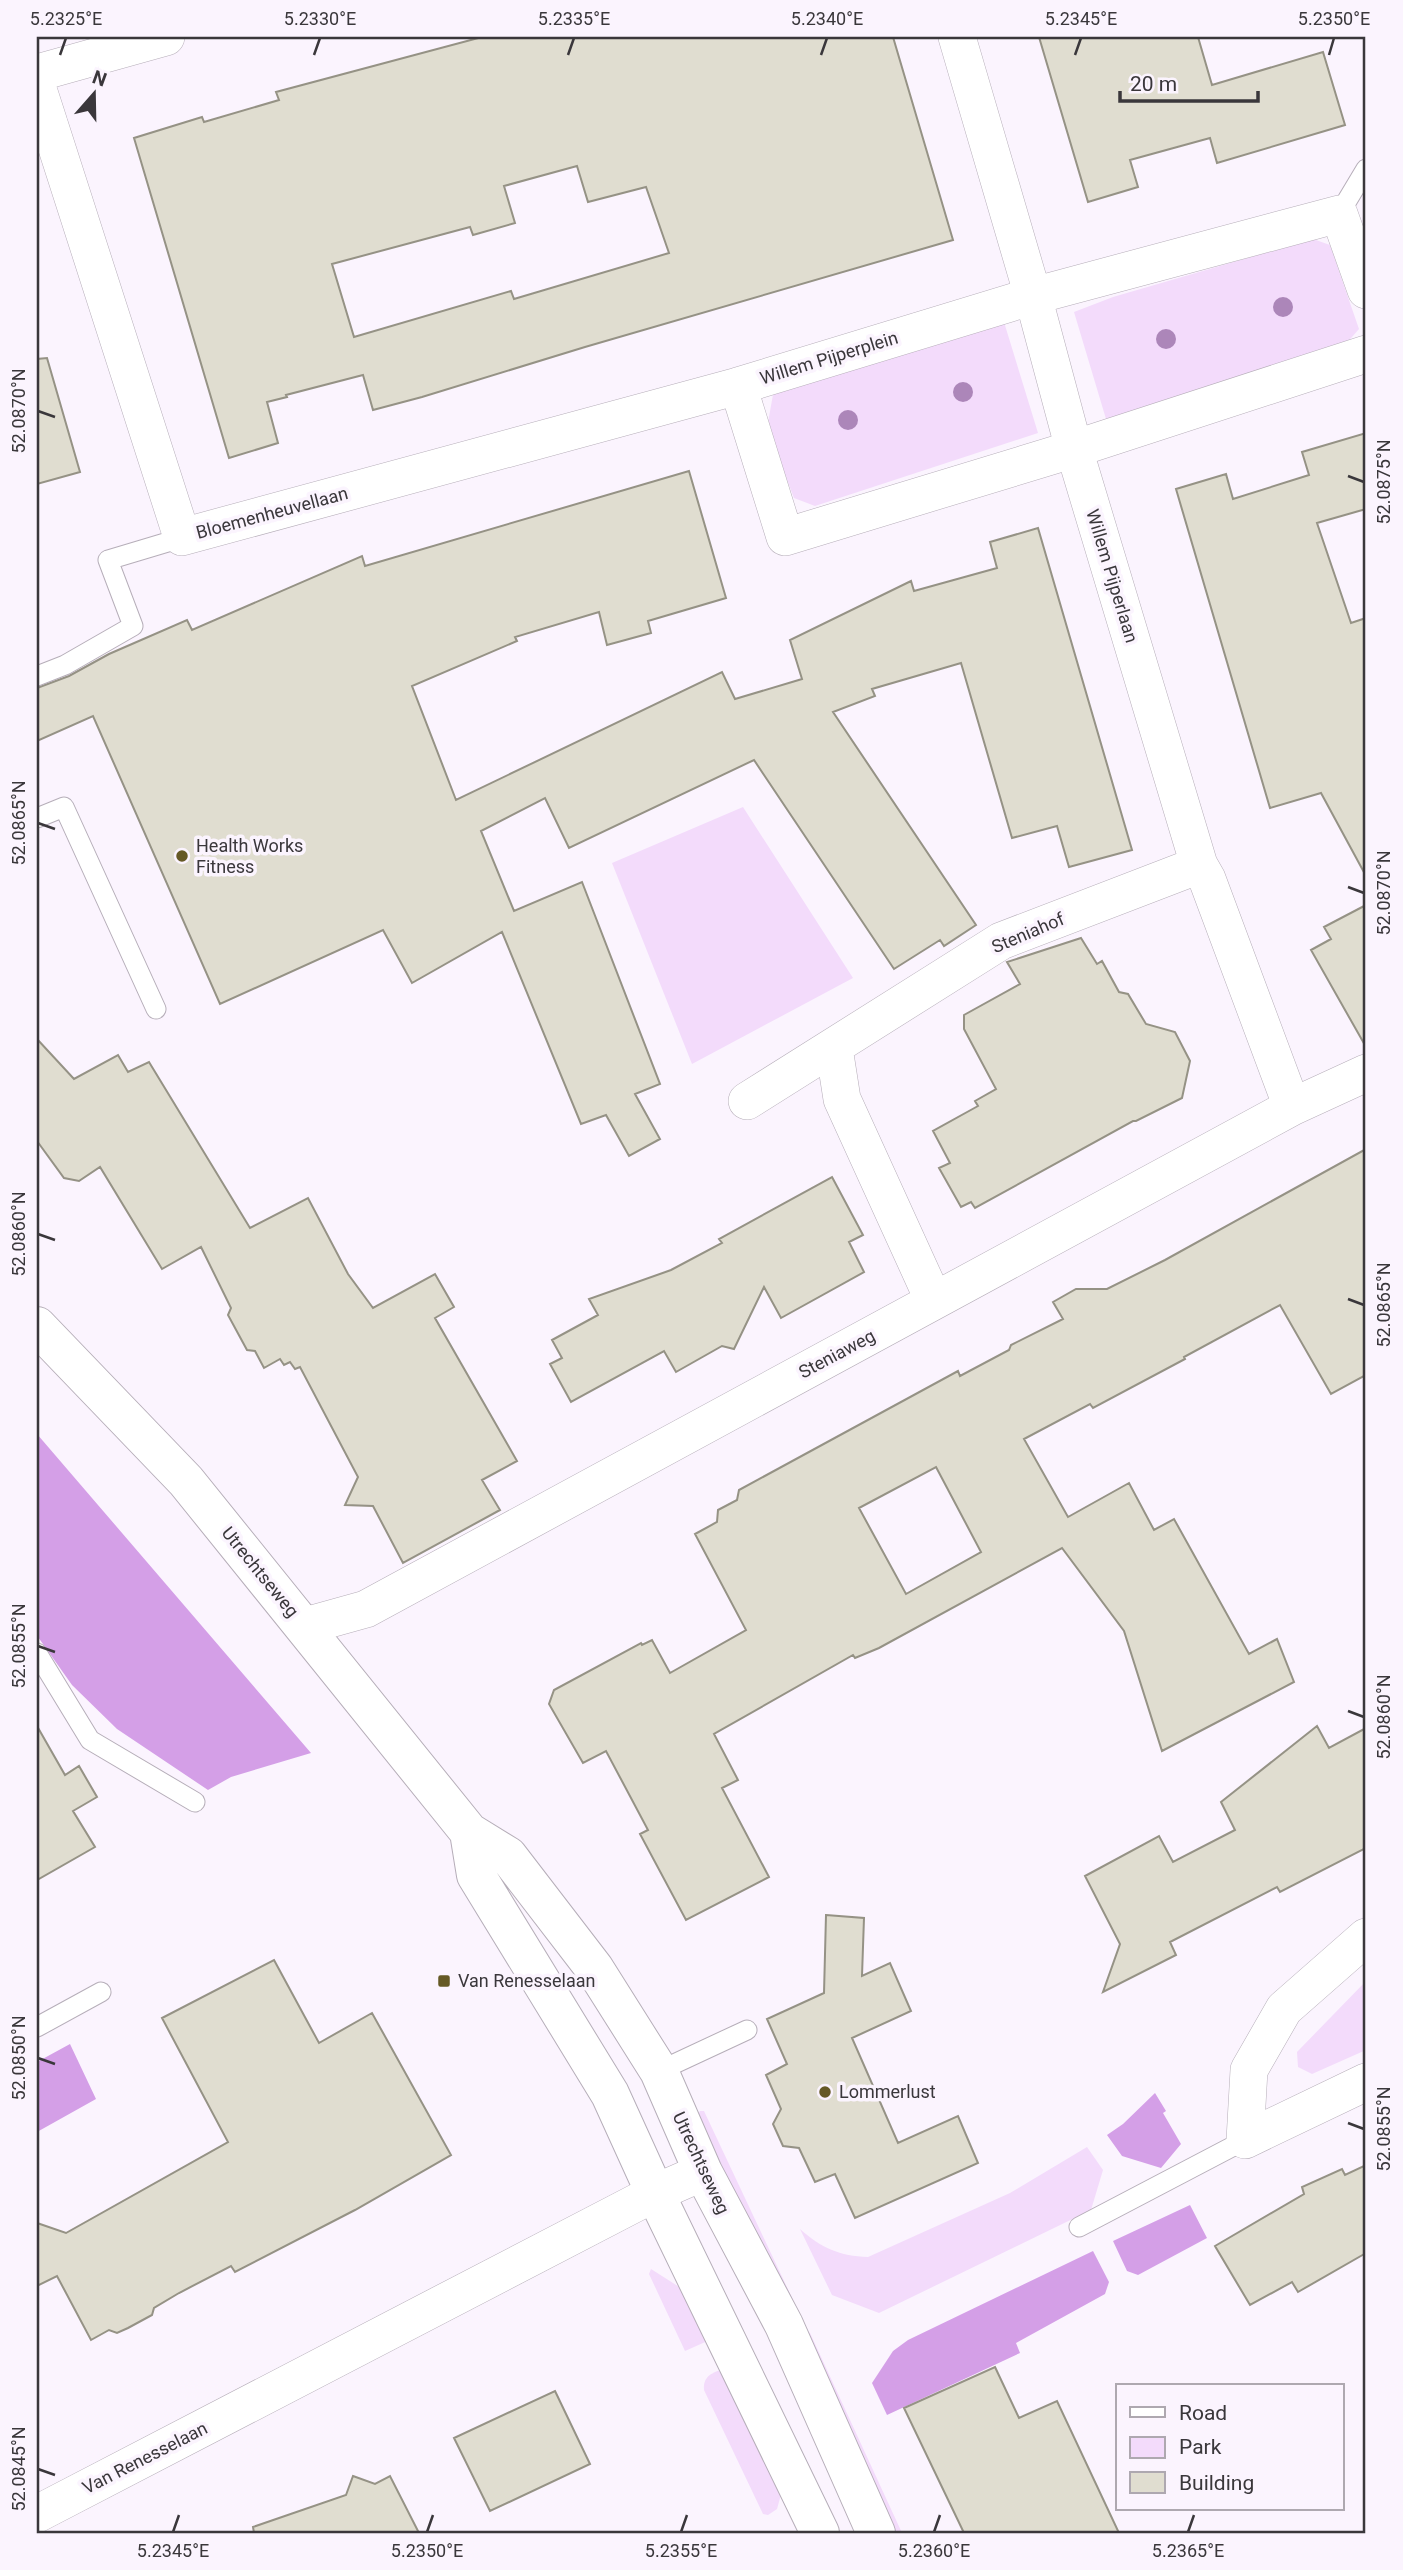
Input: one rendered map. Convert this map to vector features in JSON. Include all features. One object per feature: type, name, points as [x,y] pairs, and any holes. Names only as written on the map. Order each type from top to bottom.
[{"type":"main road","name":"Utrechtseweg","points":[[37,1326],[186,1481],[469,1832],[508,1856],[594,1968],[659,2071],[703,2172],[784,2325],[876,2533]]},
{"type":"main road","name":"Utrechtseweg","points":[[469,1832],[477,1875],[610,2095],[820,2533]]},
{"type":"street","points":[[37,73],[166,37]]},
{"type":"street","name":"Willem Pijperlaan","points":[[957,37],[1033,296],[1074,449],[1199,866],[1207,879],[1292,1108]]},
{"type":"street","name":"Bloemenheuvellaan","points":[[37,86],[183,537],[738,386]]},
{"type":"street","points":[[1339,214],[1366,289]]},
{"type":"street","name":"Willem Pijperplein","points":[[1339,214],[1033,296],[738,386],[785,537],[1074,449],[1366,354]]},
{"type":"street","name":"Steniahof","points":[[747,1101],[1001,942],[1199,866]]},
{"type":"street","points":[[834,1048],[842,1099],[934,1301]]},
{"type":"street","name":"Steniaweg","points":[[305,1626],[366,1609],[1292,1108],[1366,1073]]},
{"type":"street","points":[[1366,1937],[1284,2009],[1249,2070],[1245,2140],[1366,2082]]},
{"type":"street","name":"Van Renesselaan","points":[[37,2514],[655,2193],[703,2172]]},
{"type":"lane","points":[[1339,214],[1366,169]]},
{"type":"lane","points":[[37,676],[65,665],[133,626],[108,560],[188,536]]},
{"type":"lane","points":[[37,818],[64,807],[156,1009]]},
{"type":"lane","points":[[37,1653],[90,1740],[195,1802]]},
{"type":"lane","points":[[37,2027],[101,1992]]},
{"type":"lane","points":[[659,2071],[747,2030]]},
{"type":"lane","points":[[1079,2227],[1245,2140]]},
{"type":"green space","points":[[1313,239],[1330,245],[1359,329],[1345,345],[1137,414],[1106,419],[1074,312],[1113,297]]},
{"type":"green space","points":[[1004,322],[1038,433],[815,506],[794,498],[767,428],[774,389]]},
{"type":"green space","points":[[743,807],[853,978],[692,1064],[612,863]]},
{"type":"green space","points":[[1366,1981],[1366,2050],[1312,2074],[1298,2067],[1297,2052]]},
{"type":"green space","points":[[700,2111],[704,2111],[793,2300],[787,2304],[696,2117]]},
{"type":"green space","points":[[1087,2147],[1103,2170],[1091,2210],[879,2313],[832,2295],[800,2229],[831,2250],[868,2257],[1010,2193]]},
{"type":"green space","points":[[651,2269],[684,2290],[712,2339],[685,2351],[649,2274]]},
{"type":"green space","points":[[807,2330],[810,2333],[902,2533],[892,2533]]},
{"type":"green space","points":[[723,2369],[782,2491],[777,2509],[768,2515],[763,2514],[704,2390],[707,2378]]},
{"type":"shaded area","points":[[37,1434],[311,1753],[231,1777],[208,1790],[117,1729],[72,1685],[38,1637]]},
{"type":"shaded area","points":[[70,2044],[96,2099],[37,2132],[37,2062]]},
{"type":"shaded area","points":[[1155,2093],[1181,2144],[1161,2168],[1122,2156],[1107,2135],[1123,2124]]},
{"type":"shaded area","points":[[1190,2205],[1207,2238],[1138,2275],[1127,2271],[1113,2241]]},
{"type":"shaded area","points":[[1093,2251],[1109,2282],[1105,2294],[1016,2343],[1020,2353],[887,2415],[872,2383],[893,2351],[908,2340]]},
{"type":"building","points":[[482,37],[893,37],[953,240],[373,410],[363,375],[286,395],[287,397],[267,402],[278,443],[229,458],[134,138],[202,117],[204,122],[279,100],[276,92]],"holes":[[[577,166],[588,202],[646,187],[669,253],[514,299],[511,291],[354,337],[332,264],[470,227],[473,235],[515,223],[504,186]]]},
{"type":"building","points":[[1039,37],[1198,37],[1212,85],[1323,52],[1345,125],[1217,163],[1210,138],[1130,160],[1138,187],[1088,202]]},
{"type":"building","points":[[47,358],[80,472],[37,484],[37,359]]},
{"type":"building","points":[[1366,433],[1366,509],[1317,523],[1351,623],[1366,618],[1366,876],[1321,793],[1270,808],[1176,489],[1226,474],[1233,499],[1309,475],[1302,452]]},
{"type":"building","points":[[689,471],[726,598],[648,621],[651,633],[607,645],[599,612],[515,637],[517,641],[412,686],[456,800],[722,672],[735,699],[802,679],[790,640],[911,581],[914,591],[997,568],[990,542],[1038,528],[1132,850],[1069,867],[1057,826],[1012,838],[961,663],[872,689],[875,696],[833,712],[976,925],[944,946],[940,940],[894,969],[754,760],[569,848],[545,798],[481,831],[514,911],[582,882],[660,1084],[635,1094],[660,1139],[629,1156],[606,1115],[581,1124],[502,932],[412,983],[383,930],[220,1004],[93,716],[37,741],[37,688],[69,676],[109,654],[187,620],[192,630],[362,556],[365,566]]},
{"type":"building","points":[[1366,905],[1366,1047],[1311,950],[1331,939],[1324,927]]},
{"type":"building","points":[[1081,938],[1097,964],[1102,961],[1119,992],[1128,994],[1146,1024],[1175,1032],[1190,1061],[1182,1098],[1133,1121],[975,1208],[971,1202],[961,1207],[939,1168],[950,1163],[933,1131],[978,1106],[975,1101],[996,1089],[964,1029],[964,1015],[1020,984],[1007,962]]},
{"type":"building","points":[[37,1039],[74,1079],[118,1055],[128,1072],[149,1062],[250,1228],[308,1198],[348,1274],[373,1308],[435,1274],[454,1307],[435,1318],[517,1461],[482,1480],[500,1510],[403,1563],[373,1506],[345,1505],[358,1477],[300,1367],[295,1369],[290,1362],[284,1365],[280,1359],[264,1368],[255,1351],[247,1350],[228,1315],[231,1308],[201,1247],[162,1269],[100,1167],[79,1181],[64,1178],[37,1141]]},
{"type":"building","points":[[1366,1149],[1366,1375],[1331,1394],[1280,1305],[1093,1408],[1090,1404],[1024,1439],[1068,1517],[1129,1483],[1154,1530],[1174,1519],[1249,1654],[1277,1639],[1294,1682],[1162,1751],[1124,1631],[1062,1548],[879,1648],[855,1658],[853,1655],[714,1734],[738,1780],[722,1788],[769,1877],[686,1920],[640,1834],[648,1830],[606,1751],[583,1763],[549,1704],[554,1690],[641,1643],[642,1645],[652,1640],[670,1673],[746,1630],[695,1534],[717,1522],[718,1510],[737,1500],[739,1490],[958,1371],[960,1376],[1009,1350],[1011,1345],[1063,1319],[1053,1302],[1076,1289],[1107,1289]],"holes":[[[936,1467],[981,1552],[906,1594],[859,1508]]]},
{"type":"building","points":[[832,1177],[863,1235],[849,1242],[864,1272],[781,1318],[764,1287],[734,1349],[722,1346],[676,1372],[664,1351],[571,1402],[550,1364],[562,1358],[552,1340],[598,1315],[589,1299],[671,1270],[722,1243],[719,1239]]},
{"type":"building","points":[[37,1726],[65,1775],[79,1766],[97,1797],[73,1811],[95,1847],[37,1880]]},
{"type":"building","points":[[1317,1726],[1329,1748],[1366,1728],[1366,1848],[1280,1892],[1277,1887],[1170,1942],[1176,1955],[1103,1992],[1120,1944],[1085,1876],[1159,1836],[1173,1862],[1235,1830],[1221,1802]]},
{"type":"building","name":"Lommerlust","points":[[826,1915],[864,1918],[862,1976],[890,1963],[911,2011],[852,2038],[898,2143],[958,2116],[978,2163],[855,2218],[835,2174],[815,2182],[799,2148],[783,2146],[773,2124],[781,2109],[766,2075],[787,2064],[767,2019],[824,1993]]},
{"type":"building","points":[[274,1960],[319,2043],[372,2013],[451,2155],[355,2210],[235,2272],[231,2266],[179,2293],[154,2308],[152,2315],[128,2328],[117,2333],[109,2330],[91,2340],[57,2276],[37,2286],[37,2223],[66,2233],[228,2142],[162,2018]]},
{"type":"building","points":[[1366,2165],[1366,2253],[1298,2292],[1292,2282],[1250,2305],[1215,2246],[1304,2194],[1302,2187],[1342,2169],[1345,2175]]},
{"type":"building","points":[[995,2367],[1019,2418],[1057,2401],[1119,2533],[964,2533],[904,2408]]},
{"type":"building","points":[[555,2391],[590,2464],[490,2511],[454,2438]]},
{"type":"building","points":[[353,2476],[375,2484],[390,2476],[419,2533],[254,2533],[253,2527],[346,2495]]},
{"type":"place","name":"Health Works Fitness","points":[[182,856]]},
{"type":"place","name":"Van Renesselaan","points":[[444,1981]]},
{"type":"place","name":"Lommerlust","points":[[825,2092]]}]
